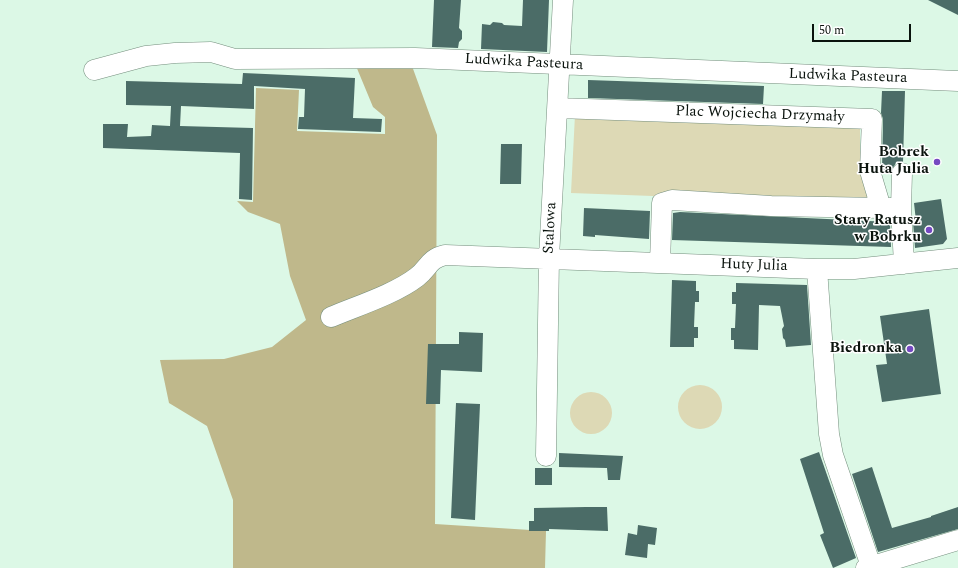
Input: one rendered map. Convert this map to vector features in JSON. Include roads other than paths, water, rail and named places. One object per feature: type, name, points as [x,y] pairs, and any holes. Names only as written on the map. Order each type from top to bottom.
[{"type":"street","name":"Stalowa","points":[[546,456],[549,257],[561,65],[563,0]]},
{"type":"street","name":"Ludwika Pasteura","points":[[94,70],[146,56],[212,52],[235,59],[415,58],[958,82]]},
{"type":"street","name":"Plac Wojciecha Drzymały","points":[[558,108],[872,119],[870,171],[881,208]]},
{"type":"street","points":[[902,173],[901,208],[904,264]]},
{"type":"street","points":[[660,262],[662,203],[672,200],[771,206],[901,208]]},
{"type":"street","name":"Huty Julia","points":[[331,317],[398,288],[417,277],[435,257],[445,255],[549,257],[817,269],[854,269],[958,258]]},
{"type":"street","points":[[817,269],[829,434],[833,455],[868,567],[958,540]]},
{"type":"place","name":"Bobrek Huta Julia","points":[[937,162]]},
{"type":"place","name":"Stary Ratusz w Bobrku","points":[[929,230]]},
{"type":"place","name":"Biedronka","points":[[910,349]]}]
